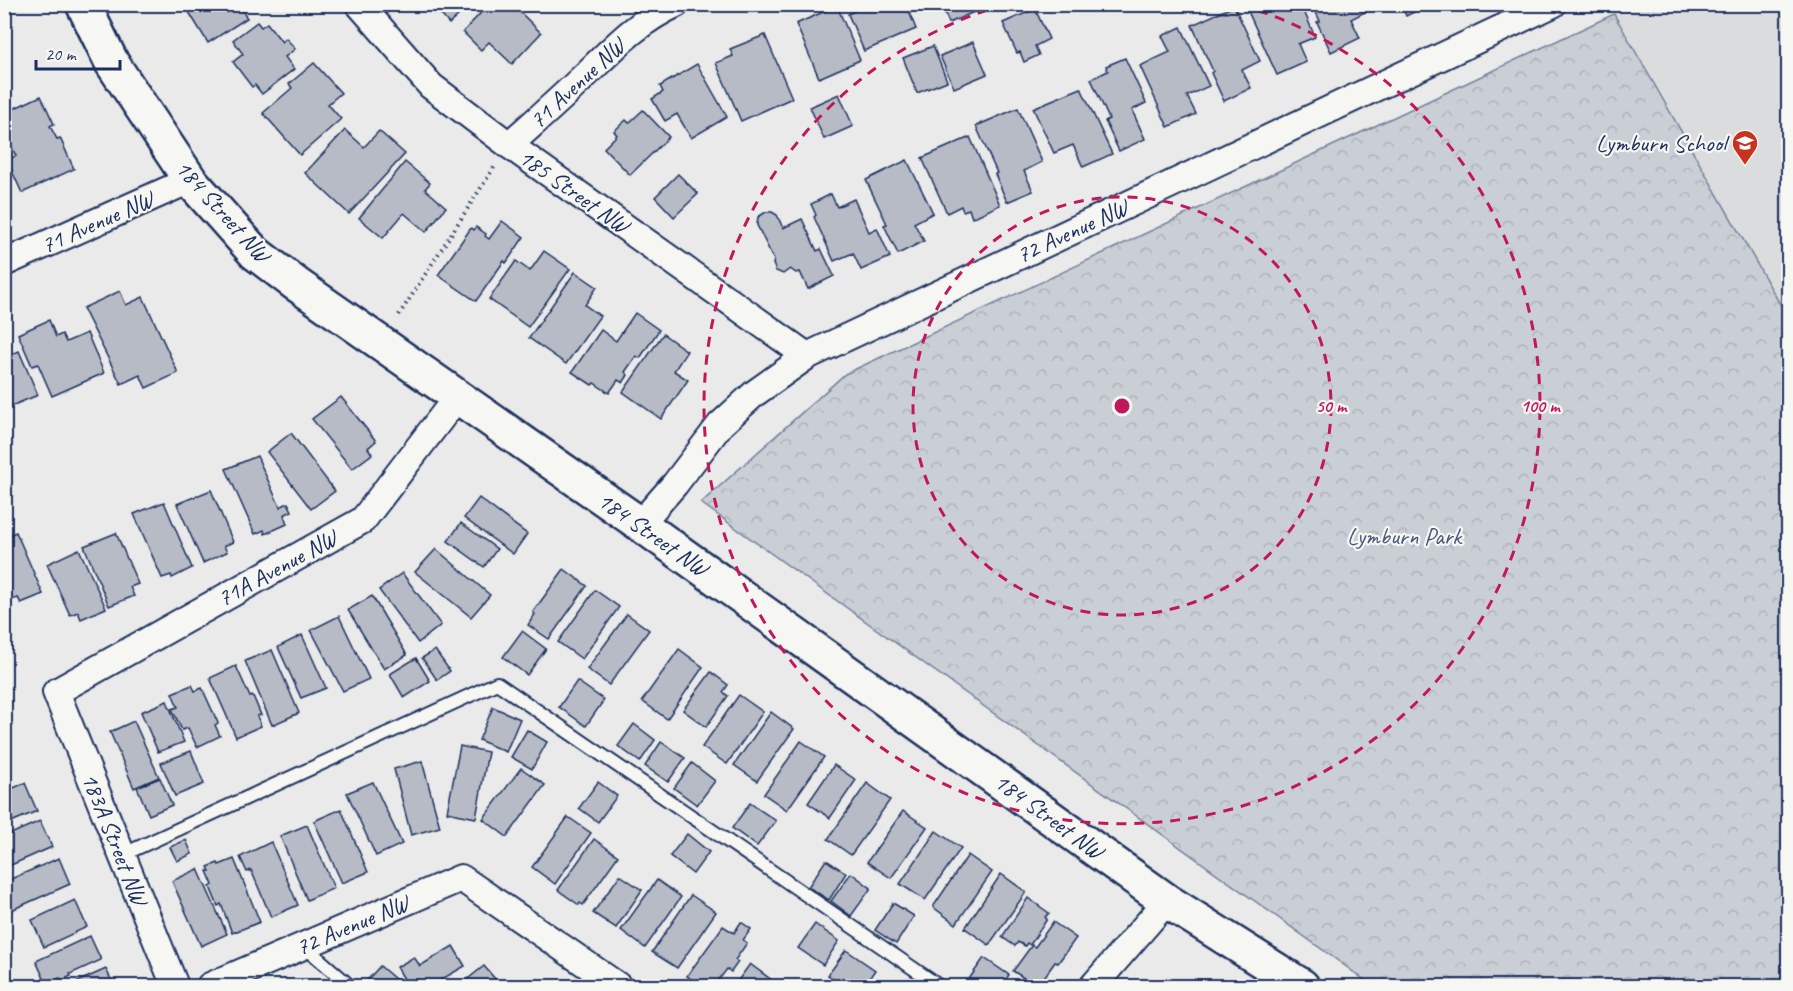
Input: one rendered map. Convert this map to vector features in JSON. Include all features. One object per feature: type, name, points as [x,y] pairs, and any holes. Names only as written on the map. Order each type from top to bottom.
[{"type":"street","name":"184 Street NW","points":[[83,4],[112,63],[190,180],[255,253],[640,524],[1167,902],[1302,987]]},
{"type":"street","name":"185 Street NW","points":[[359,4],[431,86],[509,145],[807,356]]},
{"type":"street","name":"71 Avenue NW","points":[[509,145],[617,43],[654,14],[676,4]]},
{"type":"street","name":"72 Avenue NW","points":[[640,524],[675,484],[720,425],[755,393],[807,356],[1553,4]]},
{"type":"street","name":"71 Avenue NW","points":[[4,263],[190,180]]},
{"type":"street","name":"71A Avenue NW","points":[[56,692],[363,520],[458,396]]},
{"type":"street","name":"183A Street NW","points":[[56,692],[175,987]]},
{"type":"street","name":"72 Avenue NW","points":[[210,987],[461,879],[618,987]]},
{"type":"street","points":[[1093,987],[1167,902]]},
{"type":"lane","points":[[122,855],[497,683],[939,987]]},
{"type":"lane","points":[[304,946],[350,987]]},
{"type":"path","points":[[399,315],[509,145]]},
{"type":"shaded area","name":"Lymburn School","points":[[1634,4],[1788,5],[1788,318],[1614,14]]},
{"type":"green space","name":"Lymburn Park","points":[[1614,14],[1788,318],[1788,986],[1373,986],[701,503],[845,374]]},
{"type":"building","points":[[184,4],[238,4],[247,18],[208,43]]},
{"type":"building","points":[[432,4],[471,4],[449,24]]},
{"type":"building","points":[[489,4],[512,4],[541,33],[512,64],[489,42],[481,50],[463,32]]},
{"type":"building","points":[[869,4],[906,4],[916,29],[864,51],[848,14]]},
{"type":"building","points":[[941,4],[990,4],[990,5],[949,23]]},
{"type":"building","points":[[1258,4],[1301,4],[1315,37],[1298,44],[1306,62],[1277,75],[1247,9]]},
{"type":"building","points":[[1312,4],[1364,4],[1367,11],[1351,19],[1360,38],[1331,52],[1317,22],[1320,21]]},
{"type":"building","points":[[1401,4],[1430,4],[1406,16]]},
{"type":"building","points":[[837,6],[860,60],[819,78],[796,24]]},
{"type":"building","points":[[1234,6],[1260,61],[1242,70],[1251,88],[1224,101],[1192,25]]},
{"type":"building","points":[[1035,9],[1049,39],[1035,46],[1039,55],[1024,62],[1020,52],[1017,53],[1003,23]]},
{"type":"building","points":[[257,22],[261,27],[267,23],[282,42],[286,38],[295,49],[285,57],[294,69],[262,94],[255,85],[252,87],[233,62],[243,54],[233,40]]},
{"type":"building","points":[[1181,27],[1209,86],[1187,96],[1196,114],[1168,127],[1140,66],[1170,52],[1162,36]]},
{"type":"building","points":[[765,35],[792,98],[741,121],[716,63],[733,56],[730,49]]},
{"type":"building","points":[[973,42],[987,74],[954,88],[940,56]]},
{"type":"building","points":[[933,46],[947,81],[917,93],[903,58]]},
{"type":"building","points":[[1125,58],[1146,103],[1132,110],[1145,139],[1119,151],[1105,121],[1109,119],[1091,79],[1108,71],[1106,66]]},
{"type":"building","points":[[314,63],[341,93],[328,104],[341,119],[300,155],[263,113],[292,88],[289,84]]},
{"type":"building","points":[[697,64],[727,117],[691,138],[677,114],[665,121],[652,99],[663,92],[660,86]]},
{"type":"building","points":[[1081,88],[1112,154],[1083,167],[1073,145],[1054,153],[1033,108]]},
{"type":"building","points":[[839,94],[853,126],[824,139],[810,107]]},
{"type":"building","points":[[41,96],[54,124],[50,126],[57,139],[60,138],[74,169],[22,193],[7,160],[16,156],[4,131],[4,113]]},
{"type":"building","points":[[1018,108],[1042,162],[1024,171],[1033,191],[1007,202],[976,126]]},
{"type":"building","points":[[643,110],[669,137],[630,175],[604,148],[617,135],[614,131],[626,120],[629,123]]},
{"type":"building","points":[[345,130],[364,147],[379,131],[405,154],[349,214],[305,173]]},
{"type":"building","points":[[970,137],[1000,205],[972,218],[969,209],[963,211],[961,206],[947,213],[922,158]]},
{"type":"building","points":[[907,160],[933,213],[914,223],[924,241],[898,254],[884,225],[887,224],[866,180]]},
{"type":"building","points":[[405,162],[430,183],[425,189],[446,207],[426,232],[404,213],[383,238],[359,218]]},
{"type":"building","points":[[678,174],[698,194],[674,217],[655,197]]},
{"type":"building","points":[[831,194],[837,207],[854,199],[869,232],[877,228],[890,257],[861,270],[853,253],[834,261],[814,217],[816,215],[811,204]]},
{"type":"building","points":[[766,212],[777,215],[783,228],[802,219],[817,251],[821,249],[834,276],[808,289],[800,272],[796,273],[790,269],[783,274],[776,271],[774,260],[757,225],[758,217]]},
{"type":"building","points":[[502,221],[524,237],[476,301],[438,275],[471,228],[474,230],[476,227],[489,239]]},
{"type":"building","points":[[544,251],[570,269],[528,327],[489,299],[516,261],[530,271]]},
{"type":"building","points":[[575,272],[597,287],[585,305],[600,316],[566,364],[529,338]]},
{"type":"building","points":[[120,291],[126,305],[143,297],[178,373],[146,388],[140,375],[121,384],[83,308]]},
{"type":"building","points":[[635,313],[659,330],[640,358],[636,356],[625,372],[628,375],[623,383],[618,380],[609,393],[572,372],[601,330],[616,341]]},
{"type":"building","points":[[49,320],[56,337],[62,334],[66,342],[87,333],[104,373],[52,396],[38,364],[32,366],[18,334]]},
{"type":"building","points":[[663,334],[687,351],[674,371],[688,380],[661,419],[623,392]]},
{"type":"building","points":[[19,351],[38,395],[4,409],[4,358]]},
{"type":"building","points":[[341,397],[376,441],[368,448],[372,454],[352,469],[312,419]]},
{"type":"building","points":[[291,433],[335,491],[311,509],[267,452]]},
{"type":"building","points":[[257,456],[280,507],[288,503],[292,511],[284,515],[287,524],[265,534],[264,530],[255,534],[226,469]]},
{"type":"building","points":[[211,490],[233,542],[224,546],[227,552],[203,563],[177,504]]},
{"type":"building","points":[[479,498],[527,534],[513,554],[464,518]]},
{"type":"building","points":[[164,502],[192,568],[172,578],[171,575],[162,578],[134,514]]},
{"type":"building","points":[[461,523],[497,549],[484,567],[448,541]]},
{"type":"building","points":[[16,532],[43,594],[21,603],[18,598],[11,600],[4,585],[4,537]]},
{"type":"building","points":[[116,533],[138,584],[130,587],[134,596],[109,606],[84,546]]},
{"type":"building","points":[[79,549],[106,608],[81,619],[78,612],[70,615],[47,564]]},
{"type":"building","points":[[436,549],[490,595],[471,617],[415,572]]},
{"type":"building","points":[[564,569],[587,586],[549,639],[528,625],[535,614],[533,612]]},
{"type":"building","points":[[402,573],[441,625],[418,643],[379,590]]},
{"type":"building","points":[[595,590],[619,607],[582,659],[558,642]]},
{"type":"building","points":[[372,596],[407,655],[384,669],[348,610]]},
{"type":"building","points":[[627,614],[649,630],[609,685],[587,669]]},
{"type":"building","points":[[339,616],[369,679],[343,691],[311,630]]},
{"type":"building","points":[[522,631],[546,649],[527,675],[503,657]]},
{"type":"building","points":[[302,635],[326,688],[301,698],[278,647]]},
{"type":"building","points":[[679,649],[703,667],[667,719],[642,701]]},
{"type":"building","points":[[272,650],[299,713],[272,725],[245,661]]},
{"type":"building","points":[[435,650],[450,671],[437,680],[422,658]]},
{"type":"building","points":[[416,658],[430,681],[404,698],[390,674]]},
{"type":"building","points":[[236,666],[261,715],[257,716],[261,726],[236,737],[210,678]]},
{"type":"building","points":[[711,672],[728,685],[723,692],[728,696],[706,727],[683,710]]},
{"type":"building","points":[[577,681],[604,700],[586,726],[559,707]]},
{"type":"building","points":[[192,685],[195,691],[202,688],[218,723],[215,725],[220,736],[197,747],[188,728],[182,730],[172,709],[178,707],[172,693]]},
{"type":"building","points":[[739,695],[763,712],[727,764],[702,747]]},
{"type":"building","points":[[167,701],[184,742],[158,752],[141,712]]},
{"type":"building","points":[[493,707],[520,719],[506,752],[479,740]]},
{"type":"building","points":[[771,712],[794,729],[757,781],[734,765]]},
{"type":"building","points":[[134,721],[159,777],[134,788],[110,732]]},
{"type":"building","points":[[634,724],[655,740],[640,762],[618,746]]},
{"type":"building","points":[[527,730],[547,742],[532,769],[511,757]]},
{"type":"building","points":[[801,741],[824,757],[787,810],[764,794]]},
{"type":"building","points":[[661,742],[685,758],[668,782],[645,766]]},
{"type":"building","points":[[460,746],[488,752],[476,818],[447,812]]},
{"type":"building","points":[[191,751],[204,784],[175,796],[161,763]]},
{"type":"building","points":[[422,761],[440,827],[411,835],[394,769]]},
{"type":"building","points":[[692,763],[715,781],[697,805],[674,788]]},
{"type":"building","points":[[834,765],[856,780],[830,818],[808,803]]},
{"type":"building","points":[[521,768],[545,785],[507,837],[483,819]]},
{"type":"building","points":[[160,778],[172,805],[149,815],[137,787]]},
{"type":"building","points":[[373,782],[402,844],[376,856],[347,793]]},
{"type":"building","points":[[598,782],[617,796],[598,822],[579,808]]},
{"type":"building","points":[[25,783],[37,811],[4,825],[4,792]]},
{"type":"building","points":[[867,783],[890,800],[851,855],[828,839]]},
{"type":"building","points":[[750,803],[776,821],[757,846],[732,828]]},
{"type":"building","points":[[341,809],[368,872],[342,883],[314,821]]},
{"type":"building","points":[[903,811],[927,827],[891,878],[867,862]]},
{"type":"building","points":[[568,817],[591,833],[555,884],[532,867]]},
{"type":"building","points":[[40,821],[52,847],[4,868],[4,837]]},
{"type":"building","points":[[307,825],[334,888],[307,900],[280,836]]},
{"type":"building","points":[[936,831],[961,848],[925,900],[900,884]]},
{"type":"building","points":[[687,834],[709,852],[693,874],[670,856]]},
{"type":"building","points":[[594,839],[618,856],[583,905],[580,903],[579,905],[558,890]]},
{"type":"building","points":[[186,840],[192,854],[177,861],[170,847]]},
{"type":"building","points":[[271,842],[298,905],[271,917],[251,870],[247,872],[240,857]]},
{"type":"building","points":[[968,855],[992,872],[956,924],[933,907]]},
{"type":"building","points":[[59,858],[70,884],[7,912],[4,908],[4,882]]},
{"type":"building","points":[[234,859],[260,922],[232,933],[221,904],[218,906],[210,887],[213,885],[207,871],[210,871],[208,867]]},
{"type":"building","points":[[826,860],[846,873],[829,900],[808,887]]},
{"type":"building","points":[[198,869],[227,934],[201,946],[172,881]]},
{"type":"building","points":[[851,873],[871,888],[851,916],[831,901]]},
{"type":"building","points":[[1001,874],[1026,892],[989,945],[965,928]]},
{"type":"building","points":[[620,875],[642,890],[616,928],[593,913]]},
{"type":"building","points":[[657,880],[681,897],[645,948],[621,930]]},
{"type":"building","points":[[691,895],[716,912],[677,968],[652,952]]},
{"type":"building","points":[[1028,898],[1049,913],[1030,945],[1027,943],[1025,946],[1018,942],[1015,946],[1002,937]]},
{"type":"building","points":[[75,900],[87,927],[44,947],[32,920]]},
{"type":"building","points":[[893,903],[914,916],[896,944],[875,930]]},
{"type":"building","points":[[741,922],[751,929],[743,940],[747,943],[735,960],[738,962],[731,972],[727,969],[714,986],[701,986],[687,976],[723,926],[734,933]]},
{"type":"building","points":[[1053,922],[1076,938],[1058,963],[1055,962],[1036,986],[1013,971],[1032,945],[1035,947]]},
{"type":"building","points":[[815,924],[839,941],[823,965],[798,948]]},
{"type":"building","points":[[90,936],[101,960],[70,974],[71,976],[61,981],[60,978],[47,985],[36,961]]},
{"type":"building","points":[[453,946],[465,966],[430,986],[408,986],[397,967],[414,957],[420,966]]},
{"type":"building","points":[[846,950],[875,970],[864,986],[844,986],[828,975]]},
{"type":"building","points":[[984,958],[1009,975],[1001,986],[964,986]]},
{"type":"building","points":[[750,964],[773,981],[769,986],[734,986]]},
{"type":"building","points":[[380,966],[402,985],[362,986]]},
{"type":"building","points":[[484,966],[501,986],[459,986]]},
{"type":"building","points":[[106,969],[114,986],[68,986]]},
{"type":"place","name":"Lymburn School","points":[[1745,166]]}]
